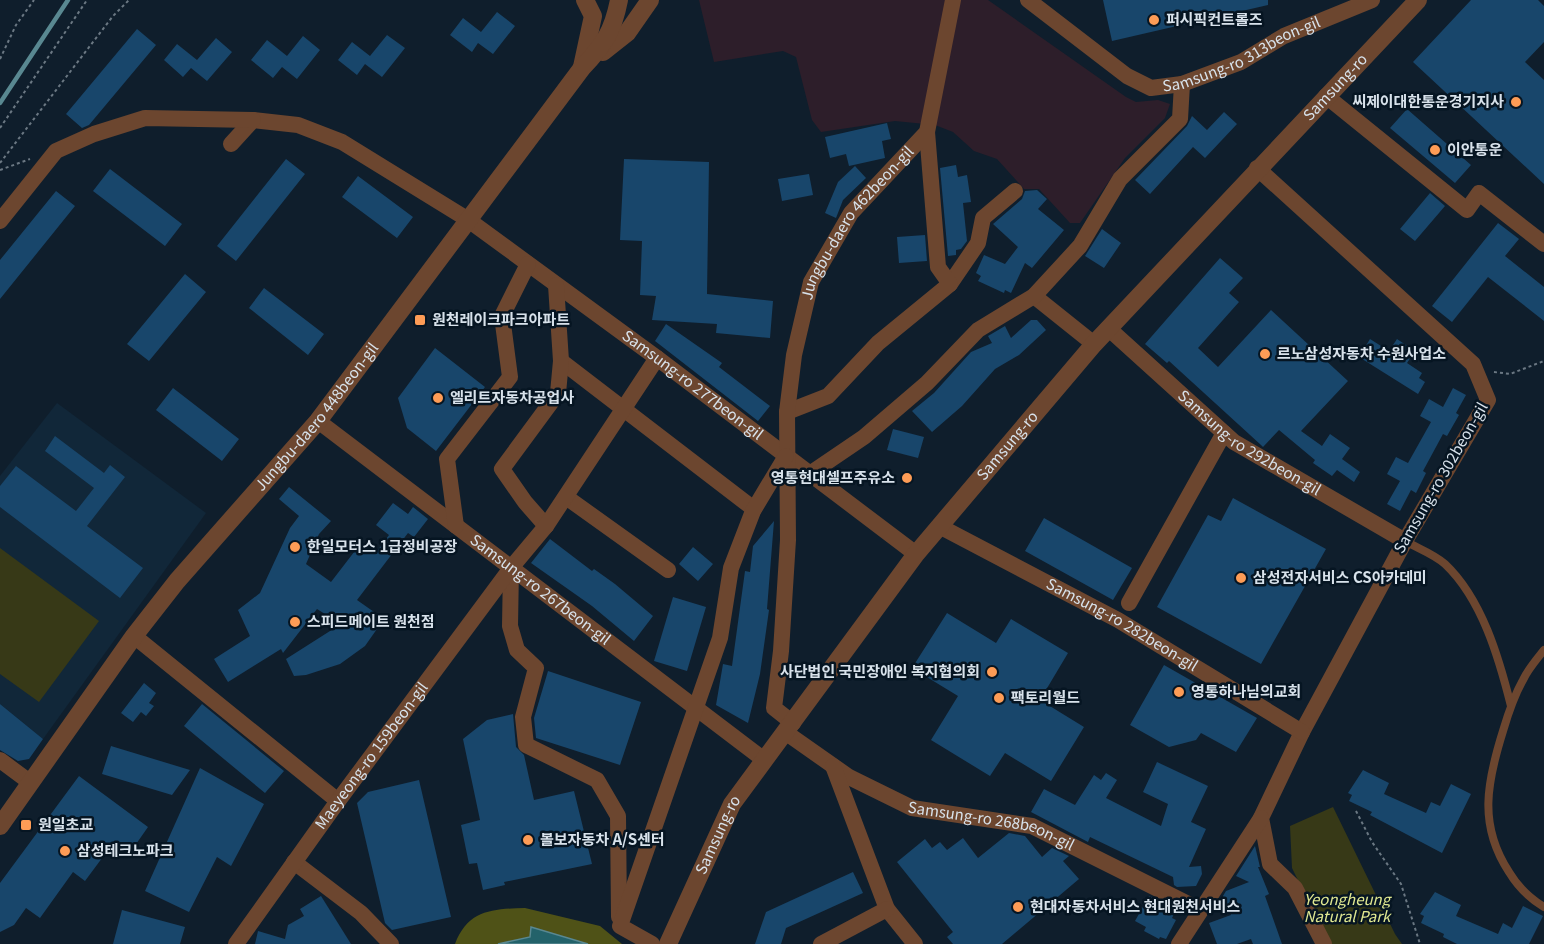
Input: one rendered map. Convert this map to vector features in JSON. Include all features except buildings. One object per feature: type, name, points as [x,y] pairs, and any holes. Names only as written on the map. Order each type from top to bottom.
[{"type":"street","points":[[582,68],[593,16],[585,0]]},
{"type":"street","name":"Jungbu-daero 448beon-gil","points":[[0,826],[134,636],[177,581],[318,420],[466,219],[582,68],[599,51],[614,25],[619,0]]},
{"type":"street","points":[[582,68],[627,33],[650,0]]},
{"type":"street","name":"Jungbu-daero 462beon-gil","points":[[789,728],[774,708],[781,651],[788,540],[787,412],[794,355],[811,282],[851,213],[927,132],[953,0]]},
{"type":"street","name":"Samsung-ro 313beon-gil","points":[[1028,0],[1127,76],[1151,88],[1182,84],[1241,62],[1284,36],[1372,0]]},
{"type":"street","name":"Samsung-ro","points":[[668,944],[732,804],[916,554],[1108,328],[1418,0]]},
{"type":"street","points":[[811,473],[864,437],[927,383],[978,330],[1034,296],[1080,246],[1120,179],[1180,119],[1182,84]]},
{"type":"street","points":[[1326,96],[1467,210],[1479,193],[1544,244]]},
{"type":"street","name":"Samsung-ro 277beon-gil","points":[[0,221],[56,151],[94,134],[145,118],[253,120],[298,125],[342,142],[466,219],[657,358],[916,554]]},
{"type":"street","points":[[231,144],[253,120]]},
{"type":"street","points":[[927,132],[938,267],[950,284]]},
{"type":"street","name":"Samsung-ro 302beon-gil","points":[[1179,944],[1261,818],[1302,732],[1404,541],[1488,400],[1473,364],[1257,168]]},
{"type":"street","points":[[787,412],[828,396],[878,344],[950,284],[978,243],[982,218],[1016,190]]},
{"type":"street","points":[[456,526],[447,459],[510,377],[502,316],[528,264]]},
{"type":"street","points":[[546,526],[525,502],[502,469],[558,393],[561,361],[556,285]]},
{"type":"street","points":[[1034,296],[1094,344]]},
{"type":"street","name":"Samsung-ro 292beon-gil","points":[[1108,328],[1234,442],[1404,541]]},
{"type":"street","name":"Maeyeong-ro 159beon-gil","points":[[236,944],[338,801],[511,568],[546,526],[625,410],[657,358]]},
{"type":"street","points":[[561,361],[754,509]]},
{"type":"street","name":"Samsung-ro 267beon-gil","points":[[318,420],[763,759]]},
{"type":"street","points":[[1129,603],[1224,433]]},
{"type":"street","points":[[620,926],[720,638],[731,568],[754,509],[786,455]]},
{"type":"street","points":[[566,497],[668,570]]},
{"type":"street","name":"Samsung-ro 282beon-gil","points":[[939,526],[1118,620],[1302,732]]},
{"type":"street","points":[[511,568],[510,626],[518,650],[536,668],[523,717],[526,745],[597,780],[618,816],[620,926]]},
{"type":"street","points":[[134,636],[338,801]]},
{"type":"street","name":"Samsung-ro 268beon-gil","points":[[789,728],[833,766],[868,787],[912,807],[1032,826],[1200,910]]},
{"type":"street","points":[[0,760],[31,783]]},
{"type":"street","points":[[833,766],[887,909],[915,944]]},
{"type":"street","points":[[1261,818],[1270,864],[1295,888],[1324,944]]},
{"type":"street","points":[[294,862],[361,913],[391,944]]},
{"type":"street","points":[[821,944],[887,909]]},
{"type":"street","points":[[620,926],[652,944]]},
{"type":"lane","points":[[1404,541],[1443,562],[1459,580],[1488,633],[1501,666],[1511,707]]},
{"type":"lane","points":[[1544,650],[1523,679],[1511,707],[1494,759],[1487,804],[1490,833],[1500,859],[1531,900],[1544,907]]},
{"type":"path","points":[[0,60],[16,25],[34,0]]},
{"type":"path","points":[[0,128],[87,0]]},
{"type":"path","points":[[0,163],[112,16],[129,0]]},
{"type":"path","points":[[1476,371],[1510,374],[1544,361]]},
{"type":"path","points":[[1356,811],[1372,842],[1401,884],[1420,944]]},
{"type":"shaded area","points":[[699,0],[988,0],[1126,97],[1136,102],[1158,100],[1170,104],[1165,118],[1125,158],[1080,223],[1070,223],[1039,189],[1024,189],[997,159],[974,151],[953,132],[935,125],[895,121],[821,132],[812,120],[796,57],[783,51],[714,62]]},
{"type":"shaded area","points":[[57,403],[206,513],[43,739],[0,704],[0,476]]},
{"type":"shaded area","points":[[525,908],[600,926],[622,944],[588,944],[531,927],[530,937],[498,944],[455,944],[460,933],[474,918],[502,909]]},
{"type":"shaded area","points":[[531,927],[588,944],[498,944],[530,937]]},
{"type":"green space","points":[[0,548],[99,621],[39,702],[0,674]]},
{"type":"green space","name":"Yeongheung Natural Park","points":[[1333,807],[1402,944],[1329,944],[1292,868],[1290,826]]},
{"type":"waterway","points":[[0,103],[68,0]]},
{"type":"place","name":"퍼시픽컨트롤즈","points":[[1154,20]]},
{"type":"place","name":"씨제이대한통운경기지사","points":[[1516,102]]},
{"type":"place","name":"이안통운","points":[[1435,150]]},
{"type":"place","name":"원천레이크파크아파트","points":[[420,320]]},
{"type":"place","name":"르노삼성자동차 수원사업소","points":[[1265,354]]},
{"type":"place","name":"엘리트자동차공업사","points":[[438,398]]},
{"type":"place","name":"영통현대셀프주유소","points":[[907,478]]},
{"type":"place","name":"한일모터스 1급정비공장","points":[[295,547]]},
{"type":"place","name":"삼성전자서비스 CS아카데미","points":[[1241,578]]},
{"type":"place","name":"스피드메이트 원천점","points":[[295,622]]},
{"type":"place","name":"사단법인 국민장애인 복지협의회","points":[[992,672]]},
{"type":"place","name":"영통하나님의교회","points":[[1179,692]]},
{"type":"place","name":"팩토리월드","points":[[999,698]]},
{"type":"place","name":"원일초교","points":[[26,825]]},
{"type":"place","name":"볼보자동차 A/S센터","points":[[528,840]]},
{"type":"place","name":"삼성테크노파크","points":[[65,851]]},
{"type":"place","name":"현대자동차서비스 현대원천서비스","points":[[1018,907]]}]
